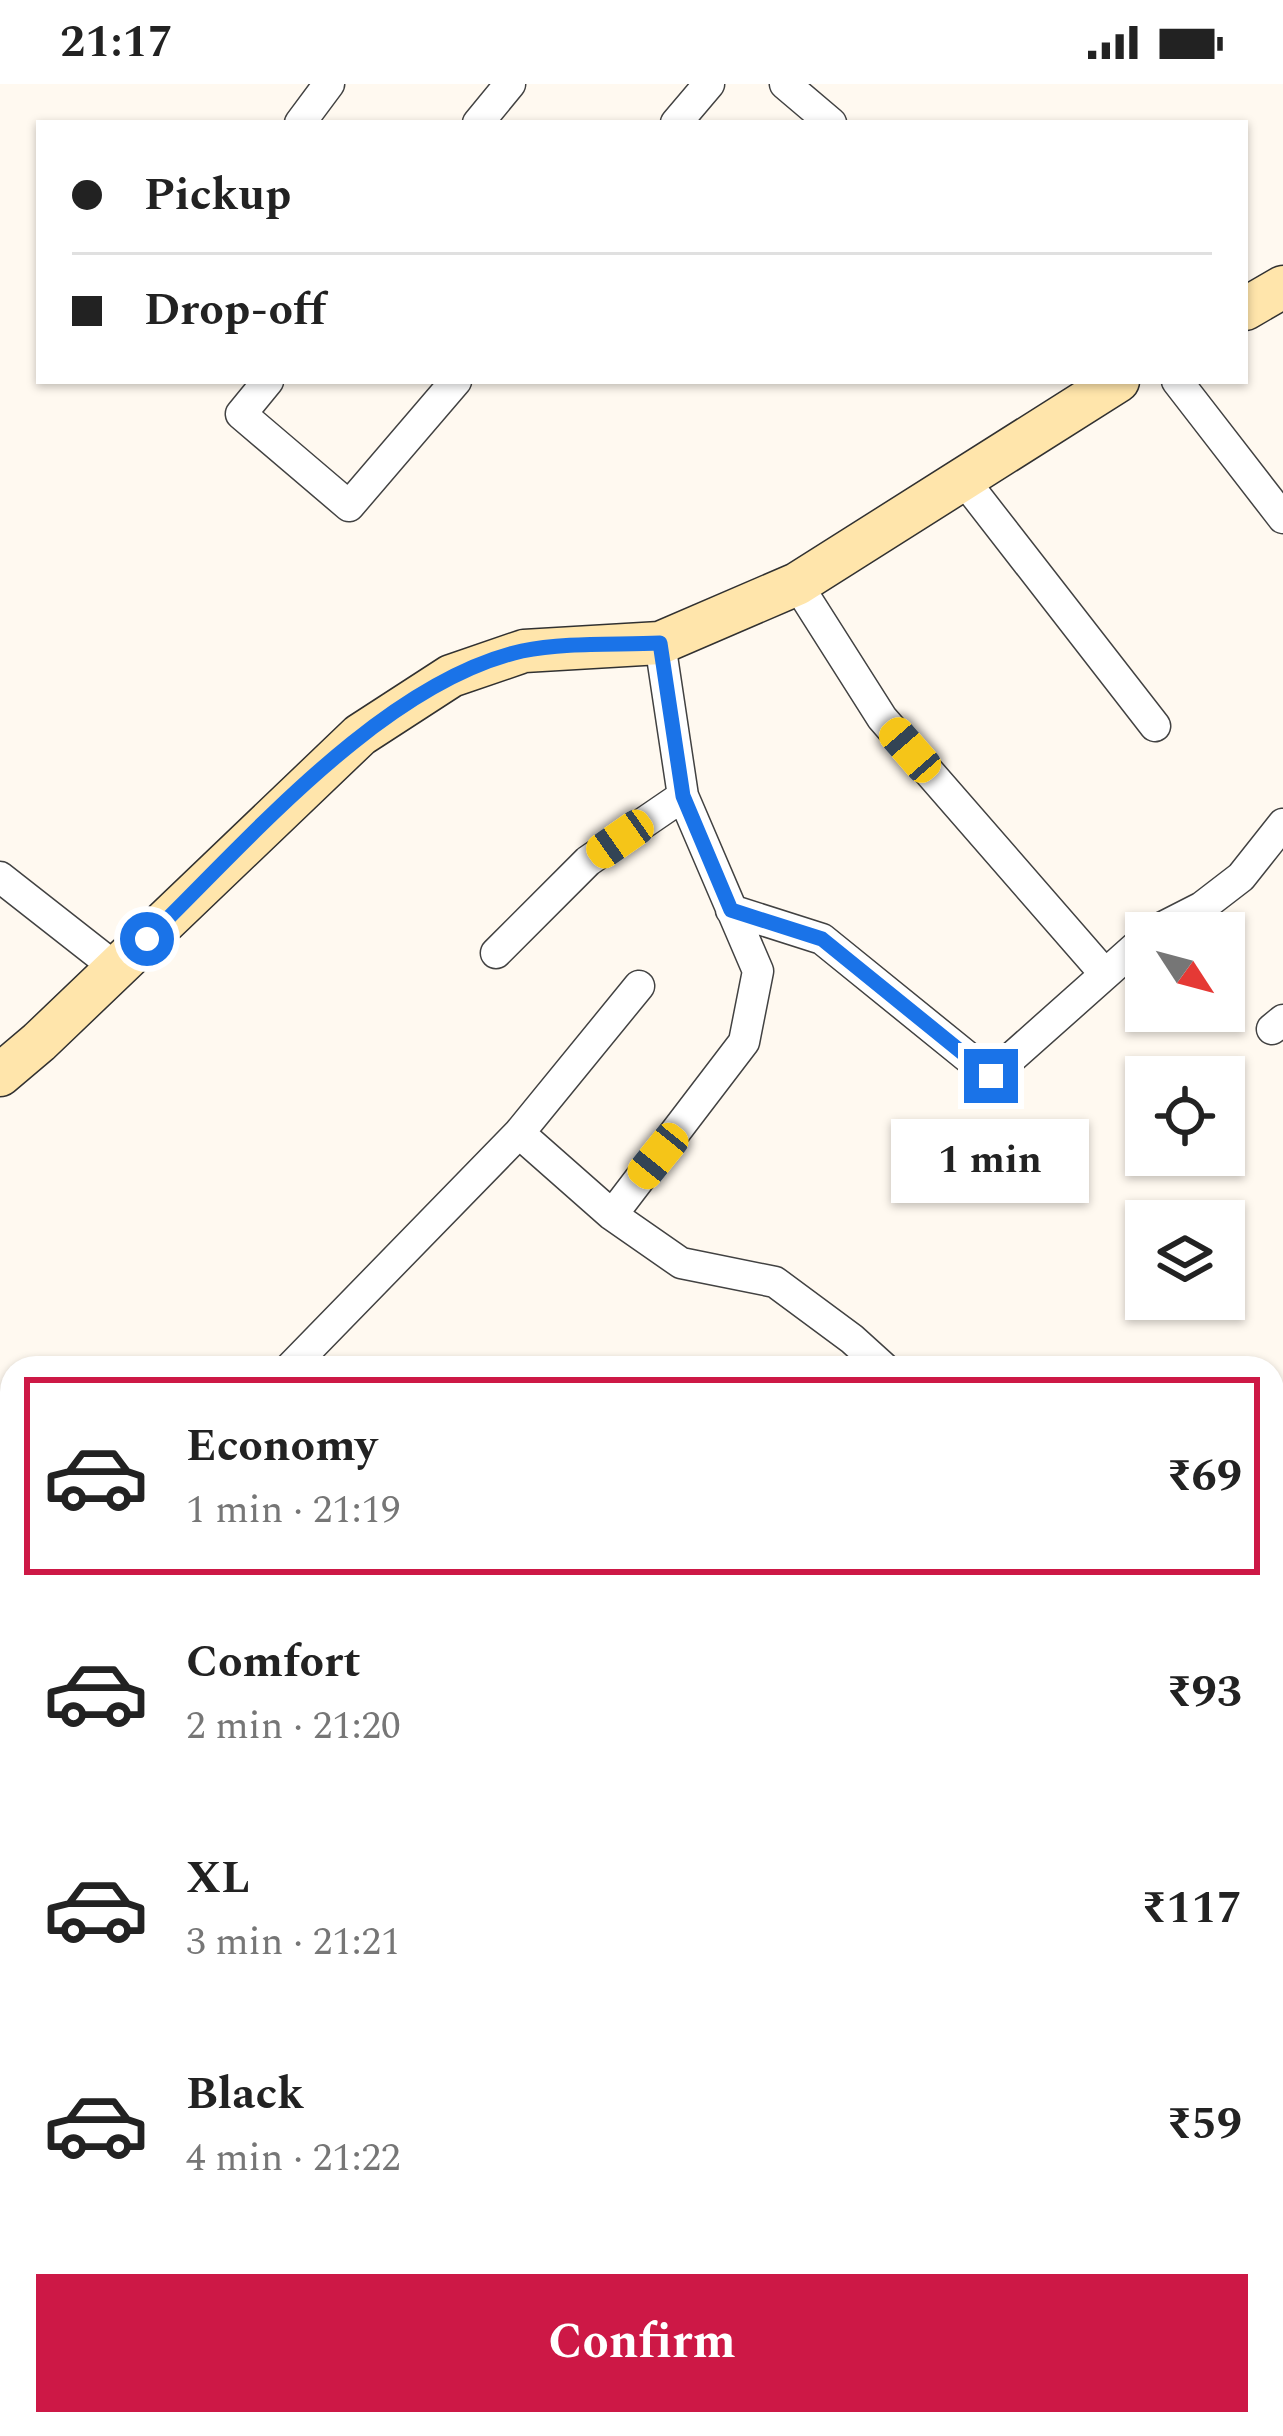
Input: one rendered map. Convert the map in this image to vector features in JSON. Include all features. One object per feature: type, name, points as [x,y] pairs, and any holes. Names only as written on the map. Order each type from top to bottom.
[{"type":"main road","points":[[1248,307],[1283,287]]},
{"type":"main road","points":[[0,1075],[360,735],[451,676],[524,651],[660,643],[797,584],[1113,384]]},
{"type":"street","points":[[302,120],[329,84]]},
{"type":"street","points":[[480,120],[510,84]]},
{"type":"street","points":[[679,120],[709,84]]},
{"type":"street","points":[[785,84],[827,120]]},
{"type":"street","points":[[266,384],[241,414],[349,506],[453,384]]},
{"type":"street","points":[[1179,384],[1283,518]]},
{"type":"street","points":[[963,479],[1155,726]]},
{"type":"street","points":[[797,584],[882,718],[1106,974]]},
{"type":"street","points":[[611,1215],[745,1042],[758,971],[683,796],[660,643]]},
{"type":"street","points":[[496,953],[588,861],[683,796]]},
{"type":"street","points":[[1193,912],[1241,877],[1283,824]]},
{"type":"street","points":[[0,877],[116,968]]},
{"type":"street","points":[[731,910],[822,939],[991,1076],[1125,957]]},
{"type":"street","points":[[302,1356],[519,1132],[639,986]]},
{"type":"street","points":[[519,1132],[611,1215],[681,1263],[775,1282],[871,1356]]},
{"type":"route","points":[[147,939],[360,735],[451,676],[524,651],[660,643],[683,796],[731,910],[822,939],[991,1076]]}]
